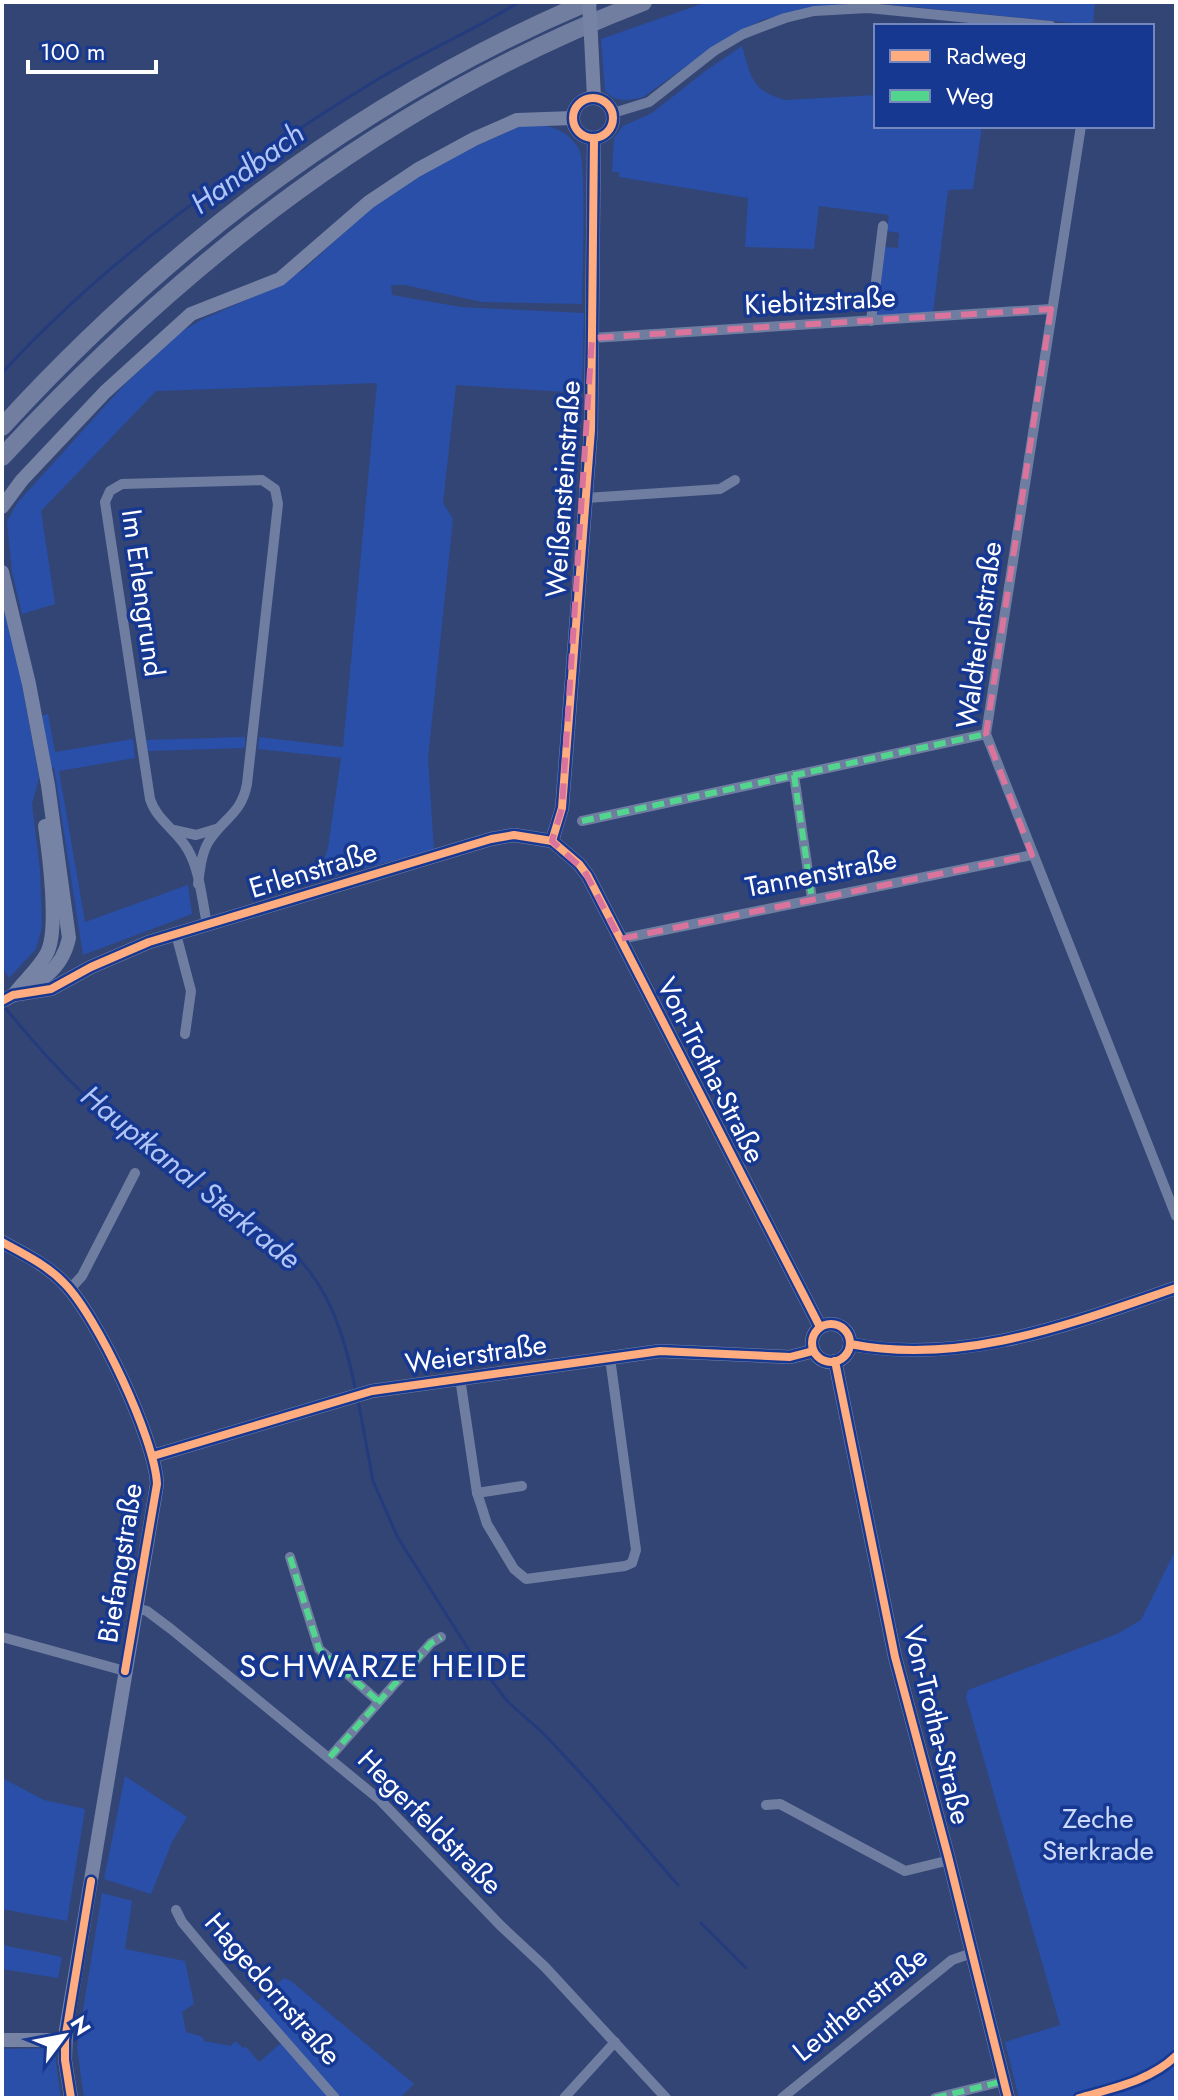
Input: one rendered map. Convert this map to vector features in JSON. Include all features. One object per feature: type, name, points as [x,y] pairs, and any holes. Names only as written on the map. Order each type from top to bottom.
[{"type":"highway","points":[[2,427],[77,349],[186,249],[302,160],[449,69],[588,2]]},
{"type":"highway","points":[[2,457],[142,316],[313,177],[423,107],[483,74],[532,49],[643,2]]},
{"type":"street","points":[[588,2],[594,98]]},
{"type":"street","points":[[613,113],[649,102],[714,51],[743,34],[814,11],[868,8],[1031,24]]},
{"type":"street","points":[[594,98],[606,102],[613,113],[609,130],[594,138],[577,130],[573,118],[582,102],[594,98]]},
{"type":"street","points":[[2,507],[22,480],[105,392],[191,314],[280,279],[369,202],[417,170],[474,139],[517,120],[573,118]]},
{"type":"street","name":"Waldteichstraße","points":[[1081,128],[986,734],[1176,1216]]},
{"type":"street","name":"Weißensteinstraße","points":[[552,841],[562,808],[591,416],[594,138]]},
{"type":"street","points":[[871,321],[883,226]]},
{"type":"street","name":"Kiebitzstraße","points":[[592,338],[1051,309]]},
{"type":"street","name":"Im Erlengrund","points":[[198,884],[205,848],[240,807],[247,784],[278,496],[269,484],[257,480],[122,484],[110,491],[104,506],[150,799],[156,814],[190,853],[207,924]]},
{"type":"street","name":"Weißensteinstraße","points":[[586,498],[720,489],[735,480]]},
{"type":"street","points":[[2,572],[27,673],[69,926],[67,948],[61,962],[36,985],[8,998]]},
{"type":"street","points":[[582,821],[986,734]]},
{"type":"street","points":[[8,998],[46,956],[52,933],[42,758]]},
{"type":"street","points":[[794,775],[812,899]]},
{"type":"street","points":[[172,829],[196,835],[221,826]]},
{"type":"street","name":"Erlenstraße","points":[[8,998],[51,989],[140,945],[491,839],[514,835],[552,841]]},
{"type":"street","name":"Von-Trotha-Straße","points":[[552,841],[584,870],[820,1327]]},
{"type":"street","name":"Tannenstraße","points":[[620,939],[1032,855]]},
{"type":"street","points":[[176,934],[191,991],[185,1034]]},
{"type":"street","points":[[46,956],[83,968],[91,967]]},
{"type":"street","points":[[70,1289],[82,1276],[135,1173]]},
{"type":"street","name":"Biefangstraße","points":[[2,1242],[47,1268],[70,1289],[100,1335],[153,1456],[157,1484],[65,2040],[71,2098]]},
{"type":"street","points":[[850,1344],[921,1351],[1014,1339],[1073,1324],[1176,1288]]},
{"type":"street","points":[[830,1324],[841,1327],[850,1344],[845,1355],[835,1361],[824,1361],[813,1351],[813,1336],[820,1327],[830,1324]]},
{"type":"street","name":"Weierstraße","points":[[153,1456],[372,1391],[660,1351],[790,1357],[813,1351]]},
{"type":"street","points":[[460,1378],[477,1493],[487,1524],[514,1569],[526,1579],[625,1566],[632,1563],[636,1550],[610,1358]]},
{"type":"street","name":"Von-Trotha-Straße","points":[[835,1361],[895,1657],[950,1860],[1008,2098]]},
{"type":"street","points":[[477,1493],[522,1486]]},
{"type":"street","points":[[290,1557],[319,1649],[378,1701]]},
{"type":"street","name":"Hegerfeldstraße","points":[[136,1608],[147,1611],[171,1629],[380,1800],[500,1925],[545,1967],[666,2098]]},
{"type":"street","points":[[2,1637],[125,1671]]},
{"type":"street","points":[[330,1757],[431,1643],[441,1637]]},
{"type":"street","points":[[766,1805],[780,1804],[905,1871],[950,1860]]},
{"type":"street","name":"Hagedornstraße","points":[[176,1910],[207,1952],[335,2098]]},
{"type":"street","name":"Leuthenstraße","points":[[782,2098],[952,1960],[972,1953]]},
{"type":"street","points":[[2,2040],[65,2040]]},
{"type":"street","points":[[564,2098],[615,2042]]},
{"type":"street","points":[[935,2098],[1004,2081]]},
{"type":"highlighted area","points":[[1051,309],[986,734],[1032,855],[620,939],[584,870],[552,841],[562,808],[592,338]]},
{"type":"green space","points":[[707,2],[1095,2],[1093,24],[874,3],[811,7],[762,20],[725,39],[643,97],[622,100],[605,91],[601,39]]},
{"type":"green space","points":[[742,46],[755,82],[775,97],[786,100],[874,95],[874,128],[982,128],[973,189],[948,190],[933,313],[880,318],[875,314],[885,247],[898,248],[899,233],[887,231],[889,215],[819,206],[814,249],[745,247],[748,198],[619,177],[619,172],[612,172],[614,138],[623,126],[652,113]]},
{"type":"green space","points":[[525,124],[562,132],[579,149],[583,198],[582,304],[482,302],[405,285],[391,285],[392,295],[461,307],[584,313],[582,393],[456,385],[443,503],[453,519],[428,758],[434,850],[316,881],[328,848],[341,758],[258,749],[259,737],[343,747],[377,383],[156,391],[41,511],[55,604],[22,614],[12,572],[7,521],[18,502],[125,384],[181,332],[269,290],[303,270],[369,210],[416,177],[447,159]]},
{"type":"green space","points":[[2,603],[17,657],[39,778],[32,804],[40,871],[42,927],[36,949],[9,978],[2,967]]},
{"type":"green space","points":[[48,714],[55,752],[133,739],[135,758],[59,771],[85,922],[188,885],[192,914],[83,955],[54,768],[49,765],[41,716]]},
{"type":"green space","points":[[245,737],[245,748],[148,751],[145,740]]},
{"type":"green space","name":"Zeche Sterkrade","points":[[1176,1549],[1176,2098],[1019,2098],[1005,2042],[1060,2025],[966,1697],[968,1690],[1117,1634],[1141,1620]]},
{"type":"green space","points":[[125,1776],[187,1817],[172,1842],[151,1894],[104,1879]]},
{"type":"green space","points":[[2,1778],[44,1800],[85,1809],[67,1921],[2,1909]]},
{"type":"green space","points":[[102,1893],[132,1901],[125,1949],[185,1961],[194,2004],[182,2012],[186,2032],[203,2037],[204,2041],[231,2046],[235,2041],[246,2047],[259,2062],[281,2043],[329,2098],[84,2098],[77,2047]]},
{"type":"green space","points":[[2,1945],[62,1957],[58,1978],[2,1969]]},
{"type":"green space","points":[[284,1978],[414,2084],[400,2098],[340,2098],[255,2003]]},
{"type":"green space","points":[[54,2048],[61,2098],[2,2098],[2,2049]]},
{"type":"waterway","name":"Handbach","points":[[2,373],[43,331],[133,250],[230,176],[380,78],[519,2]]},
{"type":"waterway","name":"Hauptkanal Sterkrade","points":[[3,1005],[60,1070],[122,1129],[179,1172],[256,1220],[297,1255],[325,1295],[335,1317],[356,1393]]},
{"type":"waterway","name":"Hauptkanal Sterkrade","points":[[358,1400],[373,1481],[398,1538],[472,1655],[508,1702],[543,1733],[586,1779],[678,1885]]},
{"type":"waterway","name":"Hauptkanal Sterkrade","points":[[701,1923],[746,1968]]},
{"type":"marked path","points":[[582,821],[986,734]]},
{"type":"marked path","points":[[794,775],[812,899]]},
{"type":"marked path","points":[[290,1557],[319,1649],[378,1701]]},
{"type":"marked path","points":[[330,1757],[431,1643],[441,1637]]},
{"type":"marked path","points":[[935,2098],[1004,2081]]},
{"type":"cycle path","points":[[593,98],[607,104],[613,118],[607,132],[593,138],[579,132],[573,118],[579,104],[593,98]]},
{"type":"cycle path","points":[[552,841],[562,808],[591,430],[594,138]]},
{"type":"cycle path","points":[[2,1001],[13,995],[51,989],[91,967],[149,942],[491,839],[514,835],[552,841]]},
{"type":"cycle path","points":[[552,841],[588,876],[820,1327]]},
{"type":"cycle path","points":[[2,1242],[50,1271],[77,1299],[122,1379],[154,1464],[157,1484],[125,1671]]},
{"type":"cycle path","points":[[850,1344],[934,1350],[1016,1338],[1176,1288]]},
{"type":"cycle path","points":[[831,1324],[844,1330],[850,1343],[844,1356],[831,1362],[818,1356],[812,1343],[818,1330],[831,1324]]},
{"type":"cycle path","points":[[153,1456],[372,1391],[660,1351],[790,1357],[813,1351]]},
{"type":"cycle path","points":[[835,1361],[895,1657],[1008,2098]]},
{"type":"cycle path","points":[[71,2098],[65,2040],[91,1881]]},
{"type":"cycle path","points":[[1079,2098],[1143,2078],[1176,2056]]},
{"type":"district","name":"SCHWARZE HEIDE","points":[[384,1666]]}]
